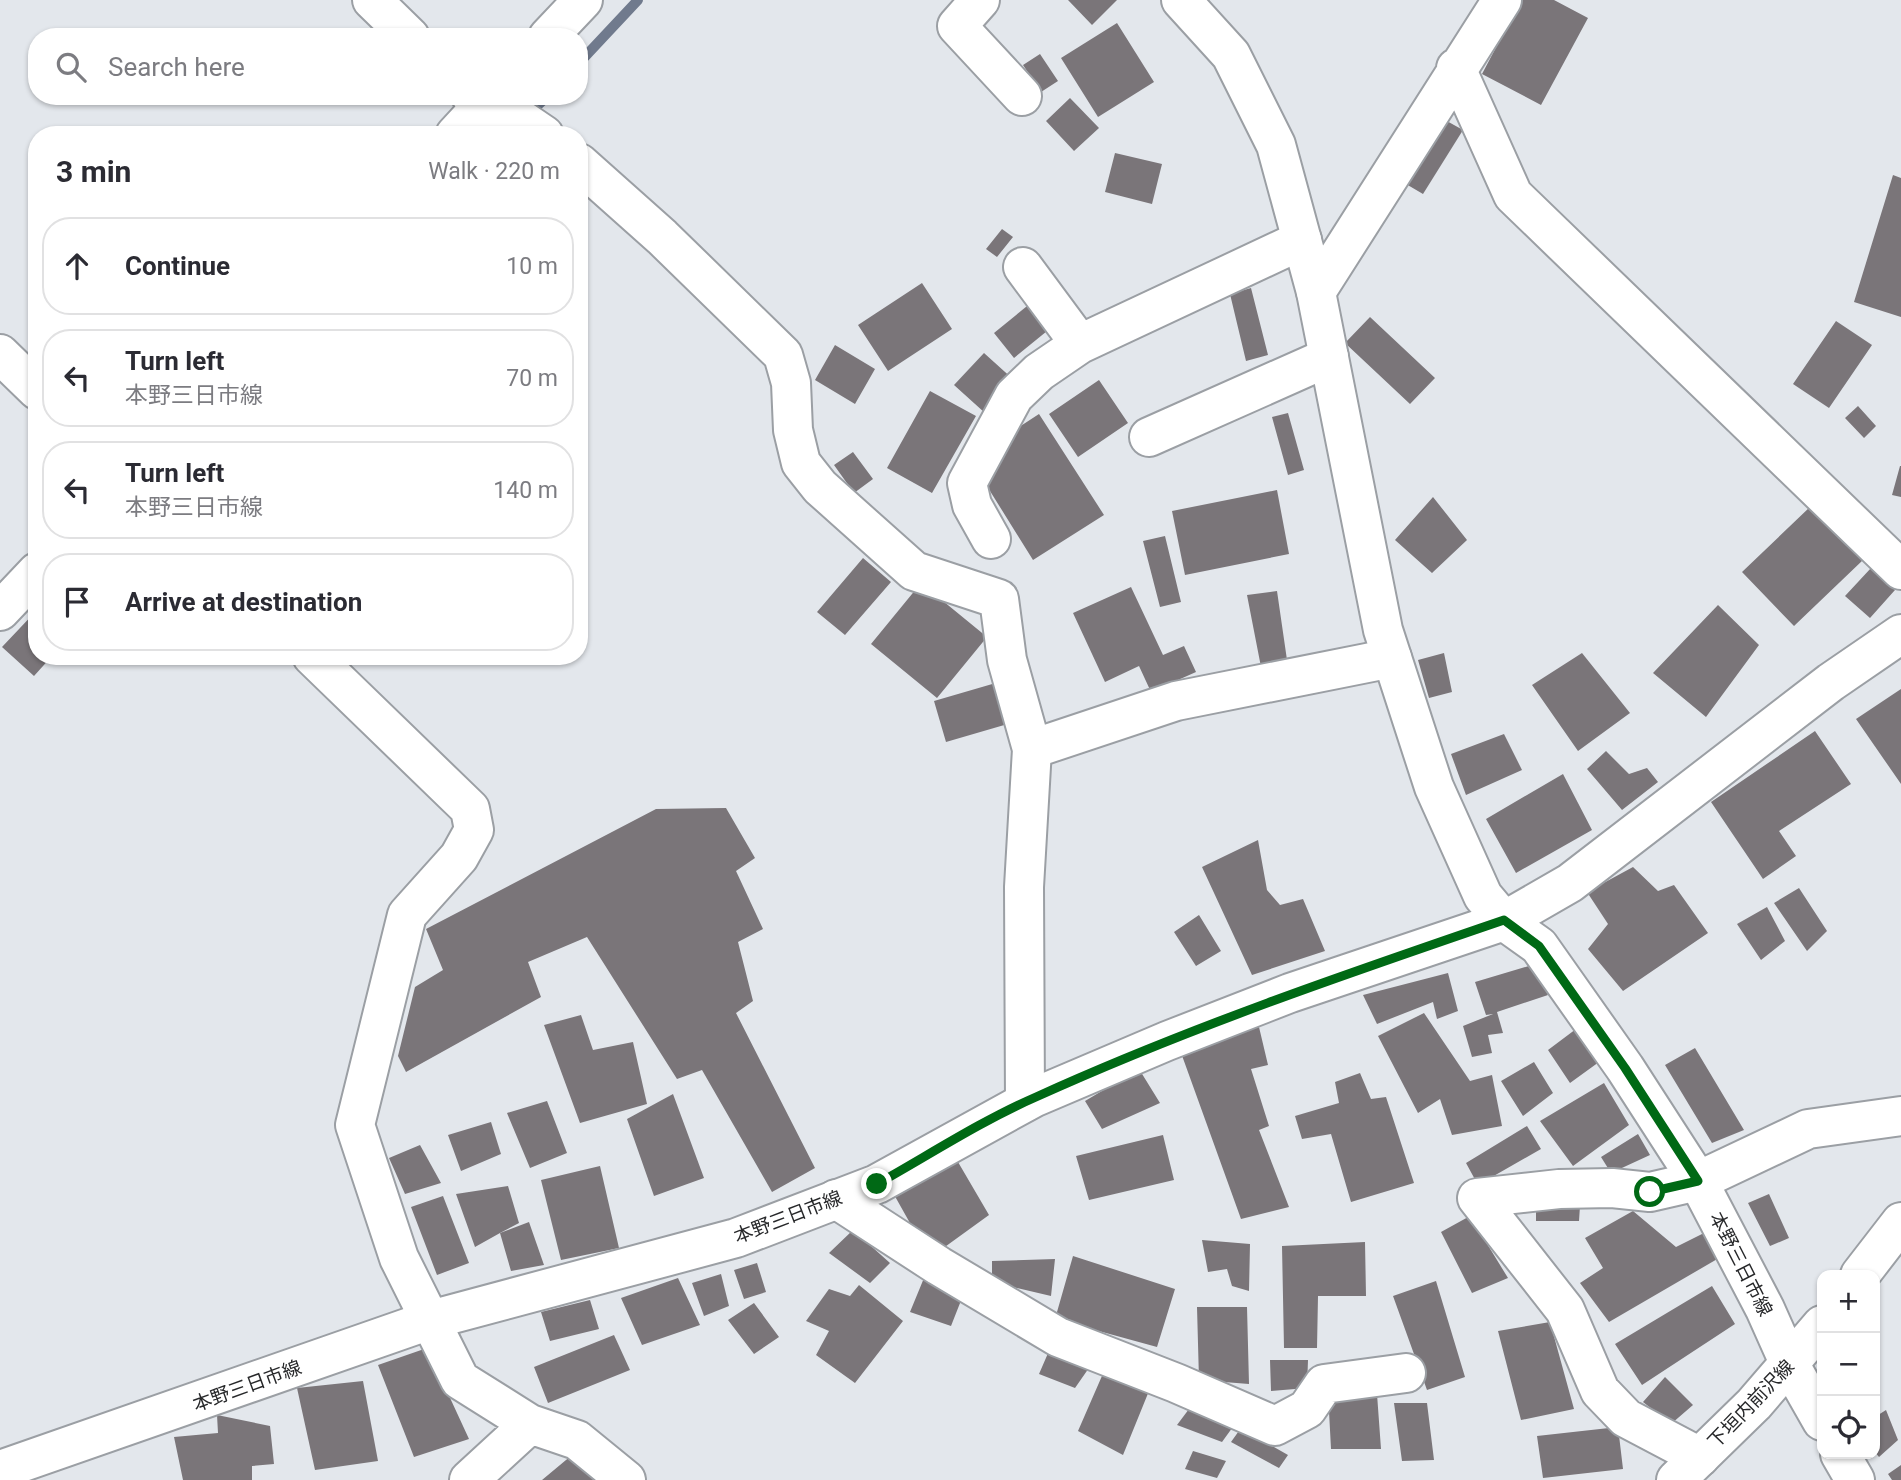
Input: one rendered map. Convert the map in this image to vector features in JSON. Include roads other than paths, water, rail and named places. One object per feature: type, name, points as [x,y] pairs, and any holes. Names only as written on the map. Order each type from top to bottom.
[{"type":"street","points":[[372,0],[401,28]]},
{"type":"street","points":[[557,28],[583,0]]},
{"type":"street","points":[[981,0],[957,26],[1022,96]]},
{"type":"street","points":[[1181,0],[1231,55],[1276,145],[1316,292],[1383,630],[1434,787],[1483,896],[1504,920],[1570,883],[1831,682],[1901,634]]},
{"type":"street","points":[[1316,292],[1456,68],[1502,0]]},
{"type":"street","points":[[1456,68],[1513,195],[1901,570]]},
{"type":"street","points":[[462,126],[477,105]]},
{"type":"street","points":[[492,105],[531,126]]},
{"type":"street","points":[[588,171],[662,237],[783,355],[791,383],[793,430],[801,463],[820,487],[915,571],[999,599],[1007,660],[1032,749],[1024,887],[1025,1102]]},
{"type":"street","points":[[991,539],[972,505],[967,483],[1014,396],[1040,372],[1080,344],[1302,240]]},
{"type":"street","points":[[1023,267],[1080,344]]},
{"type":"street","points":[[0,354],[28,381]]},
{"type":"street","points":[[1149,437],[1329,357]]},
{"type":"street","points":[[0,611],[28,581]]},
{"type":"street","points":[[1032,749],[1176,701],[1392,658]]},
{"type":"street","points":[[321,665],[470,809],[474,831],[458,857],[407,915],[355,1125],[399,1258],[460,1380],[530,1424],[577,1440],[626,1480]]},
{"type":"street","name":"本野三日市線","points":[[0,1470],[430,1321],[736,1238],[877,1184],[1025,1102],[1167,1041],[1290,993],[1504,920],[1539,946],[1625,1068],[1698,1181],[1765,1309],[1790,1365],[1817,1412]]},
{"type":"street","points":[[1688,1469],[1626,1418],[1600,1391],[1565,1310],[1477,1198],[1559,1189],[1612,1188],[1650,1192],[1698,1181],[1808,1129],[1901,1116]]},
{"type":"street","points":[[836,1199],[939,1266],[1058,1337],[1176,1383],[1275,1426],[1307,1409],[1324,1384],[1406,1373]]},
{"type":"street","points":[[1864,1270],[1901,1222]]},
{"type":"street","name":"下垣内前沢線","points":[[1688,1469],[1790,1365],[1817,1331]]},
{"type":"street","points":[[469,1480],[530,1424]]},
{"type":"street","points":[[1843,1459],[1855,1480]]},
{"type":"waterway","points":[[588,53],[638,0]]},
{"type":"waterway","points":[[528,114],[538,105]]}]
